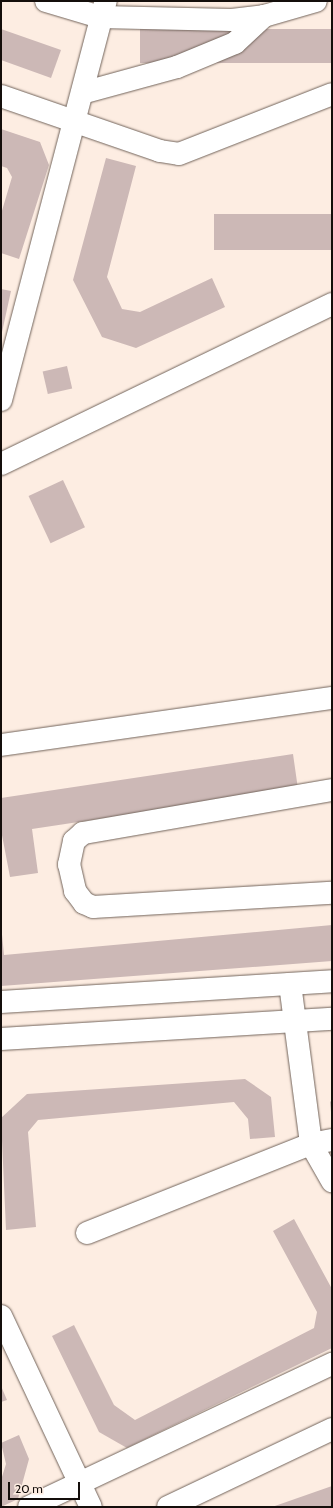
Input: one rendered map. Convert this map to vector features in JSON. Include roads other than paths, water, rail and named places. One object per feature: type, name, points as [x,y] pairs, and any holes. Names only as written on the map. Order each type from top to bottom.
[{"type":"street","points":[[46,1],[103,9],[232,20],[264,16],[316,1]]},
{"type":"street","points":[[1,400],[103,9]]},
{"type":"street","points":[[82,93],[177,67],[228,46],[264,16]]},
{"type":"street","points":[[1,96],[75,119],[160,151],[179,154],[332,94]]},
{"type":"street","points":[[1,464],[332,304]]},
{"type":"street","points":[[1,745],[332,698]]},
{"type":"street","points":[[332,790],[83,833],[74,841],[69,864],[75,891],[84,903],[93,907],[332,894]]},
{"type":"street","points":[[1,1002],[332,981]]},
{"type":"street","points":[[290,984],[294,1021],[332,1181]]},
{"type":"street","points":[[1,1039],[332,1019]]},
{"type":"street","points":[[87,1233],[322,1142]]},
{"type":"street","points":[[1,1316],[78,1483],[91,1507]]},
{"type":"street","points":[[30,1507],[332,1364]]},
{"type":"street","points":[[168,1507],[332,1429]]}]
